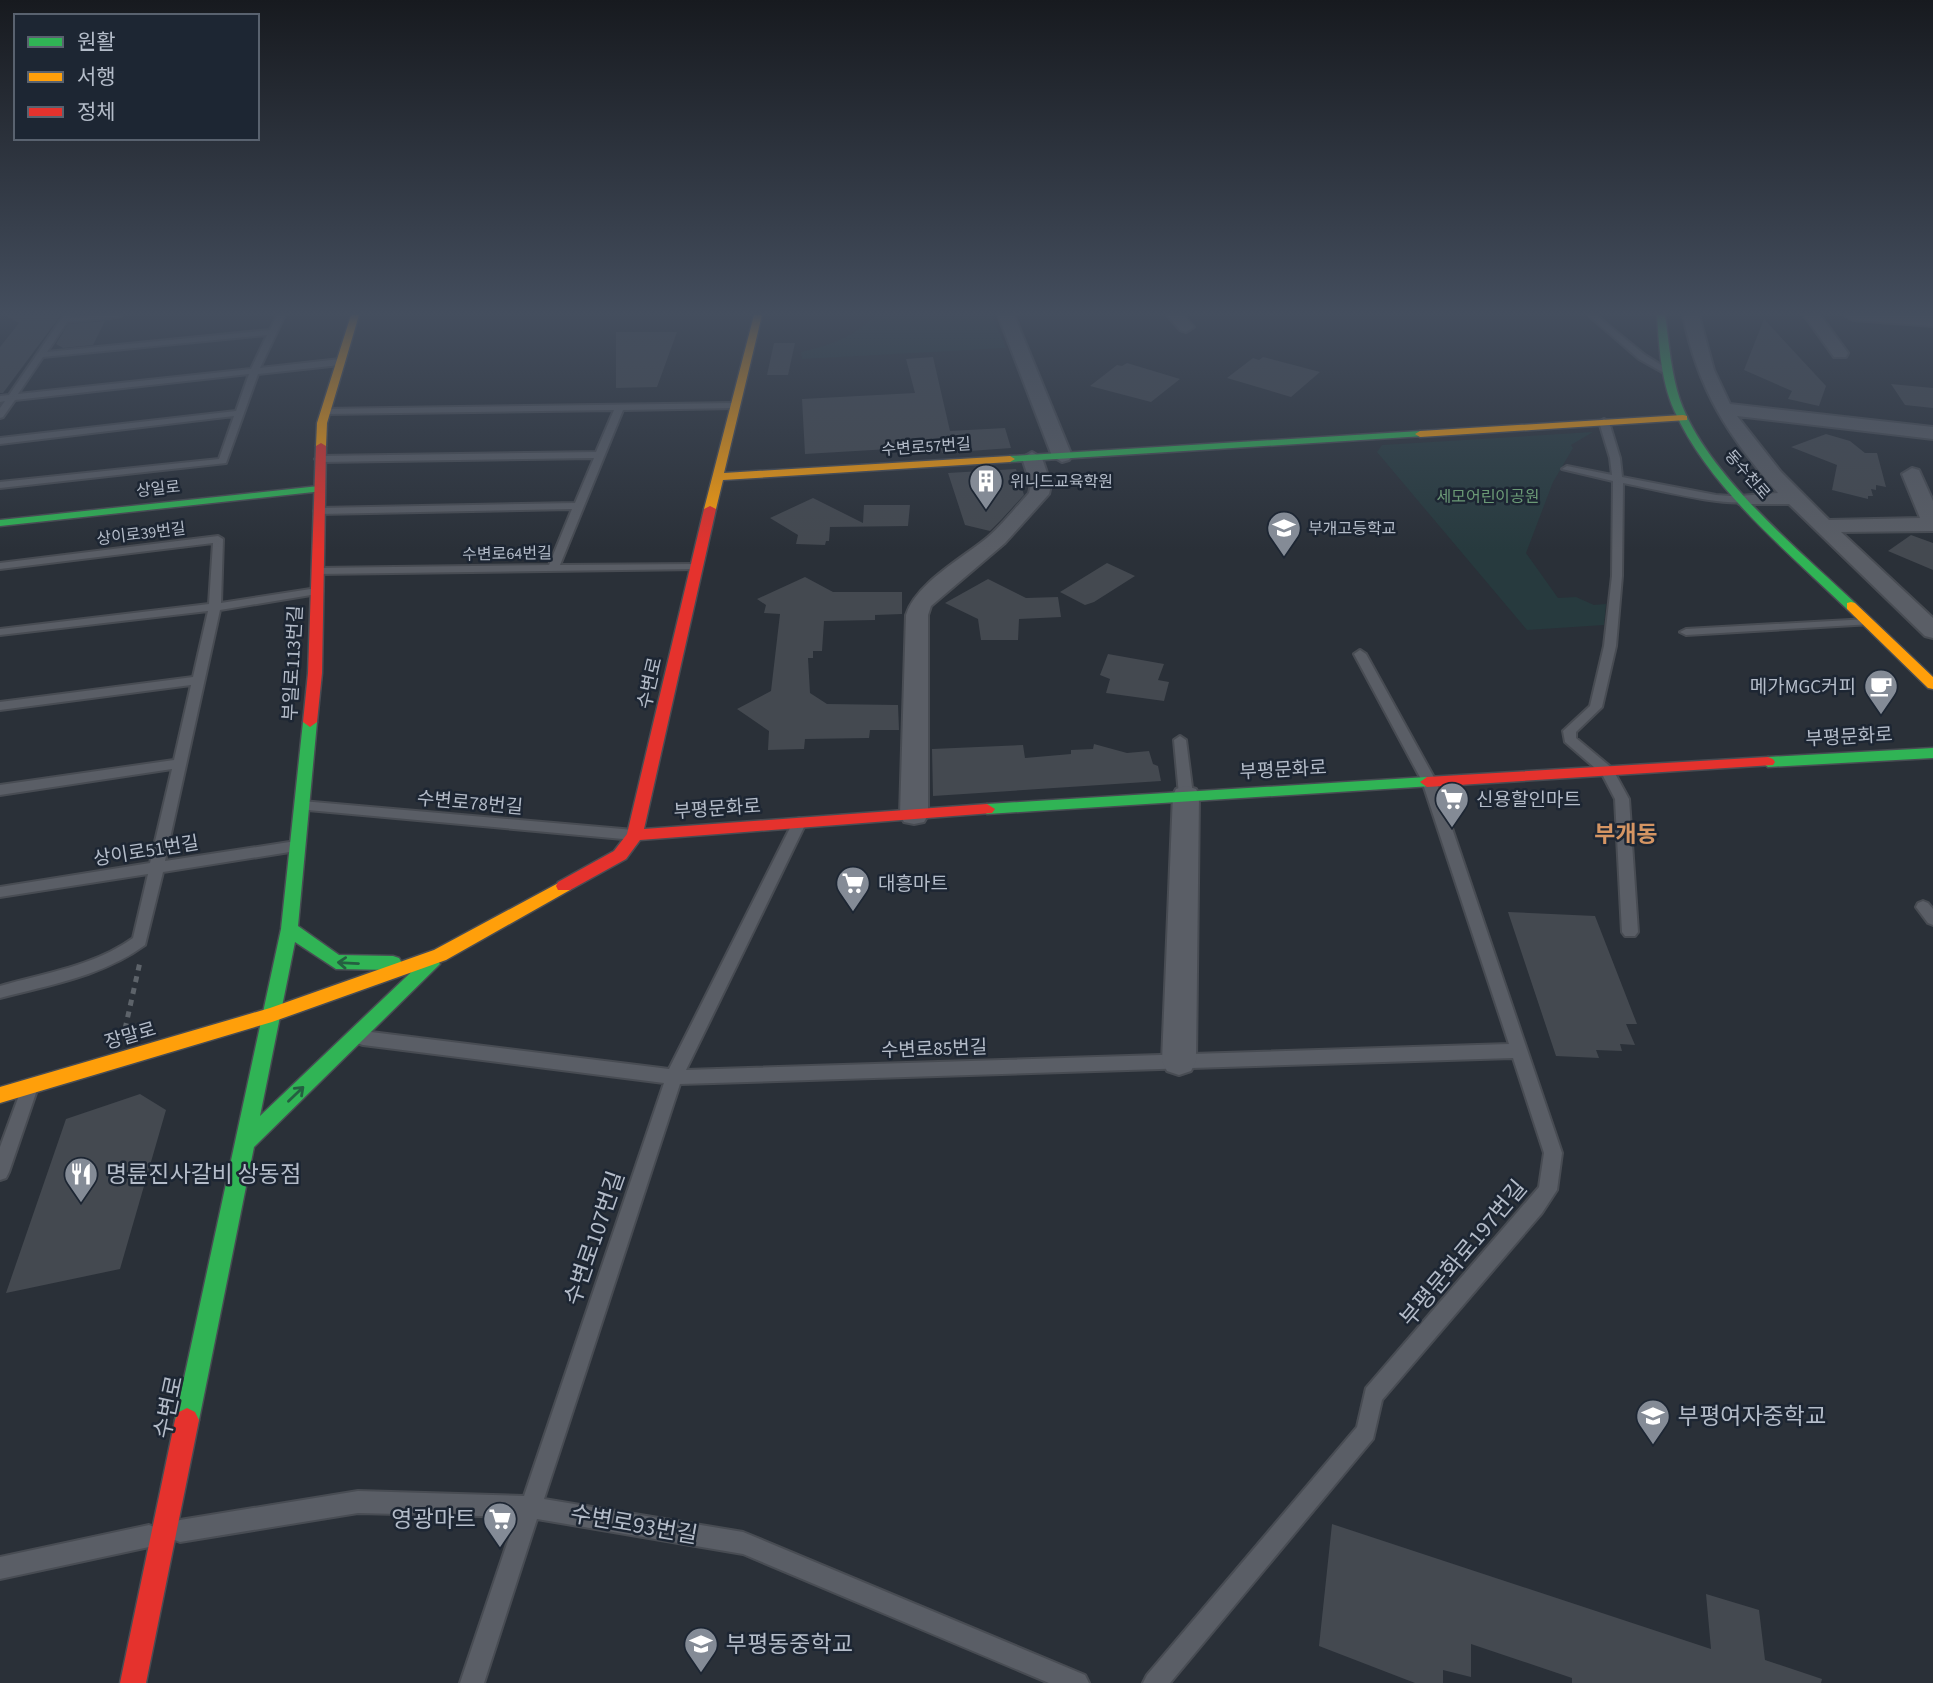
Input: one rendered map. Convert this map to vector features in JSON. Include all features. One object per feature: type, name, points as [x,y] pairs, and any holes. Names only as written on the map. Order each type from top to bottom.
[{"type":"street","name":"부일로113번길","points":[[272,1015],[289,929],[315,673],[322,423],[331,394]]},
{"type":"street","name":"수변로","points":[[635,835],[737,394]]},
{"type":"street","points":[[1037,394],[1062,456]]},
{"type":"street","name":"동수천로","points":[[1675,394],[1683,418],[1728,481],[1933,685]]},
{"type":"street","points":[[1713,394],[1756,456],[1794,498],[1933,631]]},
{"type":"street","points":[[1723,409],[1933,433]]},
{"type":"street","name":"수변로57번길","points":[[717,477],[1683,418]]},
{"type":"street","points":[[915,815],[917,615],[920,605],[927,596],[998,539],[1039,494],[1041,485],[1032,457]]},
{"type":"street","points":[[1822,526],[1867,526],[1897,522],[1932,525],[1912,474]]},
{"type":"street","name":"상일로","points":[[0,523],[319,489]]},
{"type":"street","points":[[1746,500],[1794,498]]},
{"type":"street","name":"부평문화로","points":[[635,835],[1186,795],[1933,753]]},
{"type":"street","points":[[1179,1062],[1186,795]]},
{"type":"street","points":[[272,1015],[440,955],[620,855],[635,835]]},
{"type":"street","points":[[289,929],[336,962],[381,964],[440,955]]},
{"type":"street","points":[[247,1141],[440,955]]},
{"type":"street","name":"수변로","points":[[133,1683],[272,1015]]},
{"type":"street","name":"장말로","points":[[0,1095],[272,1015]]},
{"type":"lane","points":[[0,415],[15,394]]},
{"type":"lane","points":[[0,399],[54,394]]},
{"type":"lane","points":[[0,441],[240,413],[247,394]]},
{"type":"lane","points":[[326,411],[734,406]]},
{"type":"lane","points":[[553,568],[619,408]]},
{"type":"lane","name":"상일로","points":[[0,485],[223,461],[240,413]]},
{"type":"lane","points":[[1604,422],[1615,458],[1618,480],[1617,576],[1610,646],[1596,707],[1569,731],[1570,739],[1607,771],[1622,799],[1630,932]]},
{"type":"lane","points":[[320,459],[600,455]]},
{"type":"lane","points":[[1567,469],[1716,498],[1746,500]]},
{"type":"lane","points":[[318,511],[579,506]]},
{"type":"lane","name":"상이로39번길","points":[[0,566],[218,539],[215,607],[157,868],[135,945]]},
{"type":"lane","name":"수변로64번길","points":[[317,571],[696,567]]},
{"type":"lane","points":[[0,632],[215,607],[317,591]]},
{"type":"lane","points":[[1686,632],[1868,622]]},
{"type":"lane","name":"부평문화로197번길","points":[[1155,1683],[1366,1432],[1373,1395],[1548,1190],[1553,1153],[1429,781],[1360,654]]},
{"type":"lane","points":[[0,706],[199,680]]},
{"type":"lane","points":[[1180,740],[1186,795]]},
{"type":"lane","points":[[0,790],[180,763]]},
{"type":"lane","name":"수변로78번길","points":[[302,806],[635,835]]},
{"type":"lane","name":"수변로107번길","points":[[472,1683],[674,1077],[799,823]]},
{"type":"lane","name":"상이로51번길","points":[[0,892],[298,846]]},
{"type":"lane","points":[[1933,906],[1923,907],[1933,919]]},
{"type":"lane","points":[[0,992],[108,960],[135,945]]},
{"type":"lane","name":"수변로85번길","points":[[355,1037],[674,1077],[1517,1051]]},
{"type":"lane","points":[[0,1171],[31,1086]]},
{"type":"lane","name":"수변로93번길","points":[[0,1568],[164,1533],[358,1502],[530,1507],[743,1543],[1077,1683]]},
{"type":"path","points":[[117,1060],[140,963],[135,945]]},
{"type":"green space","name":"세모어린이공원","points":[[1593,432],[1571,445],[1573,448],[1553,482],[1526,553],[1558,598],[1576,597],[1594,605],[1606,604],[1604,625],[1527,630],[1377,452],[1382,445]]},
{"type":"building","points":[[941,394],[950,431],[1005,428],[1011,448],[942,453],[940,446],[805,454],[802,399]]},
{"type":"building","points":[[1119,394],[1162,394],[1151,402]]},
{"type":"building","points":[[1791,394],[1823,394],[1819,406],[1788,399]]},
{"type":"building","points":[[1897,394],[1933,394],[1933,408],[1905,405]]},
{"type":"building","points":[[1826,434],[1850,441],[1865,453],[1877,453],[1886,487],[1876,485],[1876,490],[1871,489],[1873,496],[1868,496],[1868,499],[1832,490],[1837,465],[1791,447]]},
{"type":"building","name":"위니드교육학원","points":[[1016,469],[1024,495],[990,531],[965,525],[948,473]]},
{"type":"building","points":[[813,498],[863,523],[864,505],[910,505],[908,526],[830,527],[829,541],[826,541],[825,545],[796,544],[798,535],[770,518]]},
{"type":"building","points":[[1911,535],[1933,543],[1933,570],[1888,551]]},
{"type":"building","points":[[1107,563],[1135,576],[1085,605],[1060,592]]},
{"type":"building","points":[[805,577],[833,592],[902,592],[902,614],[875,615],[875,620],[824,621],[822,651],[813,651],[813,658],[808,658],[810,693],[827,704],[898,705],[899,730],[870,730],[869,738],[805,739],[804,749],[768,750],[769,731],[737,709],[771,691],[780,614],[764,613],[766,605],[757,599]]},
{"type":"building","points":[[988,579],[1026,598],[1058,597],[1061,617],[1019,619],[1018,640],[981,640],[978,619],[945,603]]},
{"type":"building","points":[[1108,654],[1164,664],[1158,680],[1169,682],[1164,701],[1106,693],[1110,679],[1100,675]]},
{"type":"building","points":[[1094,744],[1127,753],[1149,751],[1153,764],[1158,766],[1161,781],[933,796],[932,749],[1023,745],[1025,758],[1071,754],[1071,750],[1093,749]]},
{"type":"building","points":[[1508,912],[1595,916],[1637,1024],[1626,1024],[1635,1045],[1620,1044],[1622,1051],[1596,1050],[1599,1058],[1556,1056]]},
{"type":"building","points":[[140,1094],[166,1110],[120,1269],[6,1293],[66,1119]]},
{"type":"building","points":[[1332,1524],[1711,1649],[1706,1594],[1759,1610],[1765,1660],[1822,1679],[1821,1683],[1572,1683],[1572,1678],[1471,1644],[1471,1677],[1443,1670],[1443,1683],[1415,1683],[1319,1646]]},
{"type":"traffic: fast","points":[[1673,394],[1693,435],[1732,488],[1851,606]]},
{"type":"traffic: fast","points":[[1010,459],[1420,434]]},
{"type":"traffic: fast","points":[[0,523],[319,489]]},
{"type":"traffic: fast","points":[[187,1420],[289,929],[310,722]]},
{"type":"traffic: fast","points":[[1768,762],[1933,753]]},
{"type":"traffic: fast","points":[[987,809],[1427,782]]},
{"type":"traffic: fast","points":[[289,929],[336,962],[393,963]]},
{"type":"traffic: fast","points":[[247,1141],[431,964]]},
{"type":"traffic: slow","points":[[321,446],[322,423],[331,394]]},
{"type":"traffic: slow","points":[[710,509],[739,394]]},
{"type":"traffic: slow","points":[[1420,434],[1683,418]]},
{"type":"traffic: slow","points":[[717,477],[1010,459]]},
{"type":"traffic: slow","points":[[1851,606],[1933,685]]},
{"type":"traffic: slow","points":[[0,1095],[272,1015],[440,955],[564,886]]},
{"type":"traffic: jam","points":[[310,722],[315,673],[321,446]]},
{"type":"traffic: jam","points":[[564,886],[620,855],[635,835],[710,509]]},
{"type":"traffic: jam","points":[[1427,782],[1768,762]]},
{"type":"traffic: jam","points":[[635,835],[987,809]]},
{"type":"traffic: jam","points":[[133,1683],[187,1420]]},
{"type":"place","name":"위니드교육학원","points":[[986,511]]},
{"type":"place","name":"부개고등학교","points":[[1284,558]]},
{"type":"place","name":"메가MGC커피","points":[[1881,716]]},
{"type":"place","name":"신용할인마트","points":[[1452,829]]},
{"type":"place","name":"대흥마트","points":[[853,913]]},
{"type":"place","name":"명륜진사갈비 상동점","points":[[81,1204]]},
{"type":"place","name":"부평여자중학교","points":[[1653,1446]]},
{"type":"place","name":"영광마트","points":[[500,1549]]},
{"type":"place","name":"부평동중학교","points":[[701,1674]]},
{"type":"district","name":"부개동","points":[[1626,834]]}]
